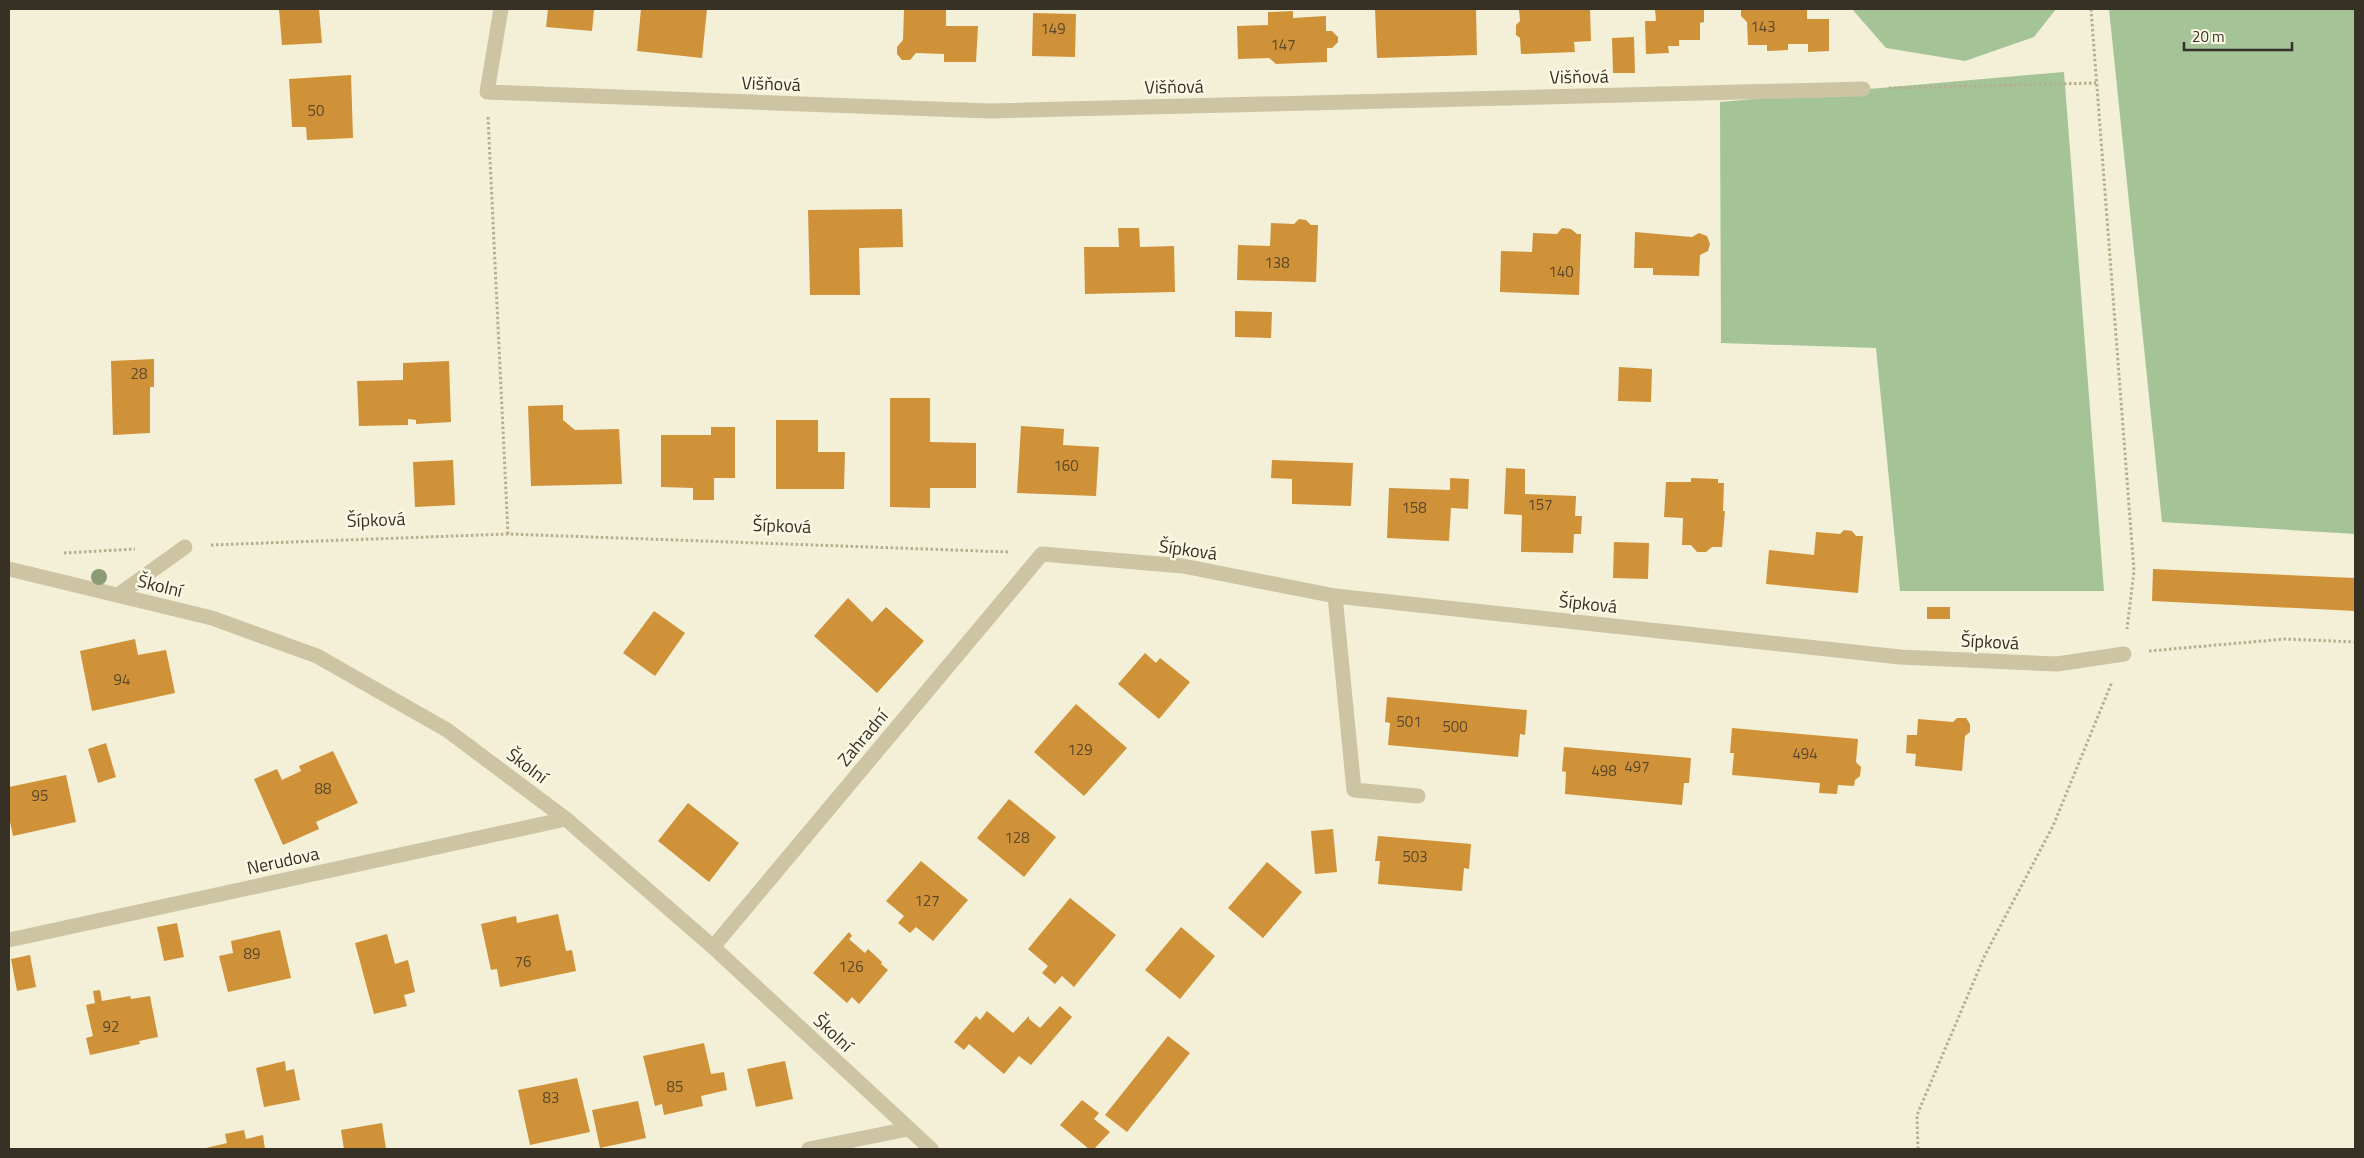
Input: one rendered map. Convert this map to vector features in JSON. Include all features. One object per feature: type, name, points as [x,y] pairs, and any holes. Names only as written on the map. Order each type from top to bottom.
[{"type":"street","points":[[487,92],[501,9]]},
{"type":"street","name":"Višňová","points":[[487,92],[988,111],[1863,89]]},
{"type":"street","points":[[118,595],[184,546]]},
{"type":"street","name":"Šípková","points":[[1042,554],[1183,566],[1335,596],[1900,656],[2057,664],[2124,654]]},
{"type":"street","name":"Zahradní","points":[[713,947],[1042,554]]},
{"type":"street","name":"Školní","points":[[9,568],[212,618],[317,656],[448,730],[566,819],[713,947],[931,1149]]},
{"type":"street","points":[[1335,596],[1354,790],[1418,796]]},
{"type":"street","name":"Nerudova","points":[[9,940],[566,819]]},
{"type":"street","points":[[809,1149],[908,1129]]},
{"type":"path","points":[[1918,1149],[1917,1115],[1985,955],[2052,826],[2124,654],[2134,571],[2091,9]]},
{"type":"path","points":[[1863,89],[2096,83]]},
{"type":"path","points":[[487,92],[508,534]]},
{"type":"path","name":"Šípková","points":[[184,546],[508,534],[1042,554]]},
{"type":"path","points":[[58,554],[136,549]]},
{"type":"path","points":[[2124,654],[2285,639],[2355,642]]},
{"type":"green space","points":[[1852,9],[2056,9],[2034,37],[1965,61],[1886,48]]},
{"type":"green space","points":[[2109,9],[2355,9],[2355,534],[2162,522]]},
{"type":"green space","points":[[2064,72],[2104,591],[1900,591],[1876,348],[1721,343],[1720,102]]},
{"type":"building","points":[[279,9],[319,9],[322,43],[282,45]]},
{"type":"building","points":[[548,9],[594,9],[592,31],[546,27]]},
{"type":"building","points":[[641,9],[707,9],[702,58],[637,51]]},
{"type":"building","points":[[904,9],[946,9],[946,26],[978,26],[976,62],[944,62],[944,54],[916,53],[910,60],[902,60],[897,54],[897,47],[903,40]]},
{"type":"building","points":[[1375,9],[1476,9],[1477,55],[1377,58]]},
{"type":"building","points":[[1519,9],[1590,9],[1591,41],[1574,42],[1575,52],[1521,54],[1520,38],[1516,35],[1516,25],[1520,21]]},
{"type":"building","points":[[1655,9],[1704,9],[1704,22],[1700,23],[1700,40],[1679,40],[1679,46],[1668,46],[1669,53],[1646,54],[1645,21],[1656,21]]},
{"type":"building","points":[[1741,9],[1807,9],[1807,19],[1829,19],[1829,51],[1808,52],[1808,44],[1788,44],[1788,50],[1767,51],[1767,45],[1748,45],[1747,22],[1741,16]]},
{"type":"building","points":[[1293,11],[1293,18],[1326,16],[1326,31],[1332,31],[1338,37],[1338,42],[1332,48],[1327,48],[1327,62],[1276,64],[1269,58],[1238,59],[1237,26],[1268,25],[1268,12]]},
{"type":"building","points":[[1033,13],[1076,14],[1075,57],[1032,56]]},
{"type":"building","points":[[1634,37],[1635,73],[1613,73],[1612,38]]},
{"type":"building","points":[[351,75],[353,138],[307,140],[306,127],[292,127],[289,79]]},
{"type":"building","points":[[902,209],[903,247],[859,248],[860,295],[810,295],[808,210]]},
{"type":"building","points":[[1299,219],[1306,220],[1311,225],[1318,225],[1316,282],[1237,280],[1238,245],[1270,246],[1271,223],[1294,224]]},
{"type":"building","points":[[1118,228],[1139,228],[1140,247],[1174,246],[1175,292],[1085,294],[1084,247],[1119,247]]},
{"type":"building","points":[[1562,228],[1571,229],[1577,234],[1581,234],[1579,295],[1500,292],[1501,251],[1532,252],[1533,233],[1557,234]]},
{"type":"building","points":[[1635,232],[1692,237],[1699,233],[1707,236],[1710,244],[1708,251],[1700,255],[1699,276],[1653,275],[1653,268],[1634,268]]},
{"type":"building","points":[[1235,311],[1272,312],[1271,338],[1235,337]]},
{"type":"building","points":[[154,359],[154,387],[150,387],[150,433],[113,435],[111,361]]},
{"type":"building","points":[[449,361],[451,422],[416,424],[416,420],[408,419],[408,425],[359,426],[357,381],[403,380],[403,363]]},
{"type":"building","points":[[1619,367],[1652,369],[1651,402],[1618,401]]},
{"type":"building","points":[[890,398],[930,398],[930,442],[976,443],[976,488],[930,488],[930,508],[890,507]]},
{"type":"building","points":[[563,405],[563,420],[575,430],[619,429],[622,484],[531,486],[528,406]]},
{"type":"building","points":[[776,420],[818,420],[818,452],[845,452],[844,489],[776,489]]},
{"type":"building","points":[[1021,426],[1064,429],[1063,445],[1099,447],[1096,496],[1017,493]]},
{"type":"building","points":[[711,427],[735,427],[735,478],[714,478],[714,500],[693,500],[693,488],[661,487],[661,435],[711,435]]},
{"type":"building","points":[[453,460],[455,505],[415,507],[413,462]]},
{"type":"building","points":[[1272,460],[1353,463],[1351,506],[1292,504],[1292,479],[1271,478]]},
{"type":"building","points":[[1506,468],[1525,469],[1525,494],[1576,496],[1575,516],[1582,516],[1581,534],[1574,534],[1573,553],[1521,552],[1522,515],[1504,514]]},
{"type":"building","points":[[1450,478],[1469,479],[1468,509],[1451,508],[1449,541],[1387,538],[1389,488],[1450,490]]},
{"type":"building","points":[[1691,478],[1718,479],[1718,483],[1724,483],[1723,511],[1725,511],[1722,547],[1712,547],[1706,552],[1697,552],[1691,545],[1682,545],[1683,518],[1664,517],[1666,482],[1691,482]]},
{"type":"building","points":[[1844,530],[1852,531],[1856,536],[1863,536],[1858,593],[1766,584],[1769,550],[1814,555],[1816,532],[1840,534]]},
{"type":"building","points":[[1614,542],[1649,543],[1648,579],[1613,578]]},
{"type":"building","points":[[2153,569],[2355,578],[2355,611],[2152,601]]},
{"type":"building","points":[[848,598],[872,622],[886,607],[924,641],[877,693],[814,636]]},
{"type":"building","points":[[1927,607],[1950,607],[1950,619],[1927,619]]},
{"type":"building","points":[[654,611],[685,633],[655,676],[623,653]]},
{"type":"building","points":[[135,639],[138,655],[166,650],[175,693],[92,711],[80,651]]},
{"type":"building","points":[[1145,653],[1156,663],[1160,658],[1190,682],[1159,719],[1118,684]]},
{"type":"building","points":[[1387,697],[1527,710],[1525,735],[1520,734],[1518,757],[1388,745],[1390,723],[1385,722]]},
{"type":"building","points":[[1076,704],[1127,748],[1084,796],[1034,752]]},
{"type":"building","points":[[1957,718],[1966,718],[1970,724],[1970,732],[1965,736],[1962,771],[1915,766],[1916,754],[1906,753],[1907,735],[1917,735],[1918,719],[1953,722]]},
{"type":"building","points":[[1732,728],[1858,739],[1856,762],[1861,767],[1860,776],[1855,780],[1854,786],[1838,785],[1837,794],[1819,793],[1820,783],[1732,775],[1734,753],[1730,753]]},
{"type":"building","points":[[106,743],[116,777],[98,783],[88,749]]},
{"type":"building","points":[[1564,747],[1691,758],[1689,783],[1684,783],[1682,805],[1565,794],[1566,772],[1562,771]]},
{"type":"building","points":[[333,751],[358,803],[316,822],[319,829],[283,845],[254,779],[277,769],[282,780],[301,771],[299,766]]},
{"type":"building","points":[[66,775],[76,822],[13,836],[9,817],[9,787]]},
{"type":"building","points":[[1009,799],[1056,837],[1024,877],[977,838]]},
{"type":"building","points":[[688,803],[739,843],[709,882],[658,841]]},
{"type":"building","points":[[1333,829],[1337,872],[1315,874],[1311,831]]},
{"type":"building","points":[[1378,836],[1471,844],[1469,869],[1464,868],[1462,891],[1378,884],[1380,861],[1375,861]]},
{"type":"building","points":[[921,861],[968,900],[933,941],[916,927],[910,933],[898,923],[904,916],[886,901]]},
{"type":"building","points":[[1267,862],[1302,892],[1263,938],[1228,908]]},
{"type":"building","points":[[1070,898],[1116,935],[1074,987],[1062,976],[1055,984],[1042,973],[1048,966],[1028,949]]},
{"type":"building","points":[[558,914],[566,951],[572,950],[576,971],[500,987],[497,969],[491,970],[481,924],[516,916],[517,923]]},
{"type":"building","points":[[177,923],[184,957],[164,961],[157,927]]},
{"type":"building","points":[[1181,927],[1215,956],[1180,999],[1145,970]]},
{"type":"building","points":[[280,930],[291,978],[228,992],[219,956],[233,953],[231,941]]},
{"type":"building","points":[[849,932],[852,936],[849,939],[865,953],[868,949],[888,970],[859,1004],[852,997],[847,1003],[813,973]]},
{"type":"building","points":[[387,934],[395,964],[408,960],[415,992],[404,995],[407,1006],[374,1014],[355,943]]},
{"type":"building","points":[[30,955],[36,987],[17,991],[11,959]]},
{"type":"building","points":[[100,990],[102,1001],[130,996],[131,999],[150,996],[158,1037],[139,1041],[140,1044],[90,1055],[86,1038],[93,1036],[86,1005],[95,1003],[93,991]]},
{"type":"building","points":[[1060,1006],[1072,1017],[1031,1065],[1019,1056],[1004,1074],[969,1044],[964,1050],[954,1042],[976,1016],[980,1020],[987,1011],[1013,1033],[1029,1016],[1029,1019],[1040,1028]]},
{"type":"building","points":[[1168,1036],[1190,1053],[1127,1132],[1105,1115]]},
{"type":"building","points":[[704,1043],[711,1074],[724,1072],[727,1090],[701,1096],[703,1106],[664,1115],[662,1104],[655,1106],[643,1056]]},
{"type":"building","points":[[285,1061],[286,1071],[294,1069],[300,1100],[264,1107],[256,1068]]},
{"type":"building","points":[[785,1061],[793,1099],[756,1107],[747,1069]]},
{"type":"building","points":[[577,1078],[590,1132],[530,1145],[518,1090]]},
{"type":"building","points":[[1082,1100],[1099,1113],[1094,1119],[1110,1132],[1094,1149],[1089,1149],[1060,1125]]},
{"type":"building","points":[[638,1101],[646,1138],[600,1148],[592,1110]]},
{"type":"building","points":[[382,1123],[386,1149],[344,1149],[341,1130]]},
{"type":"building","points":[[244,1130],[246,1139],[263,1135],[265,1149],[202,1149],[227,1143],[225,1134]]}]
